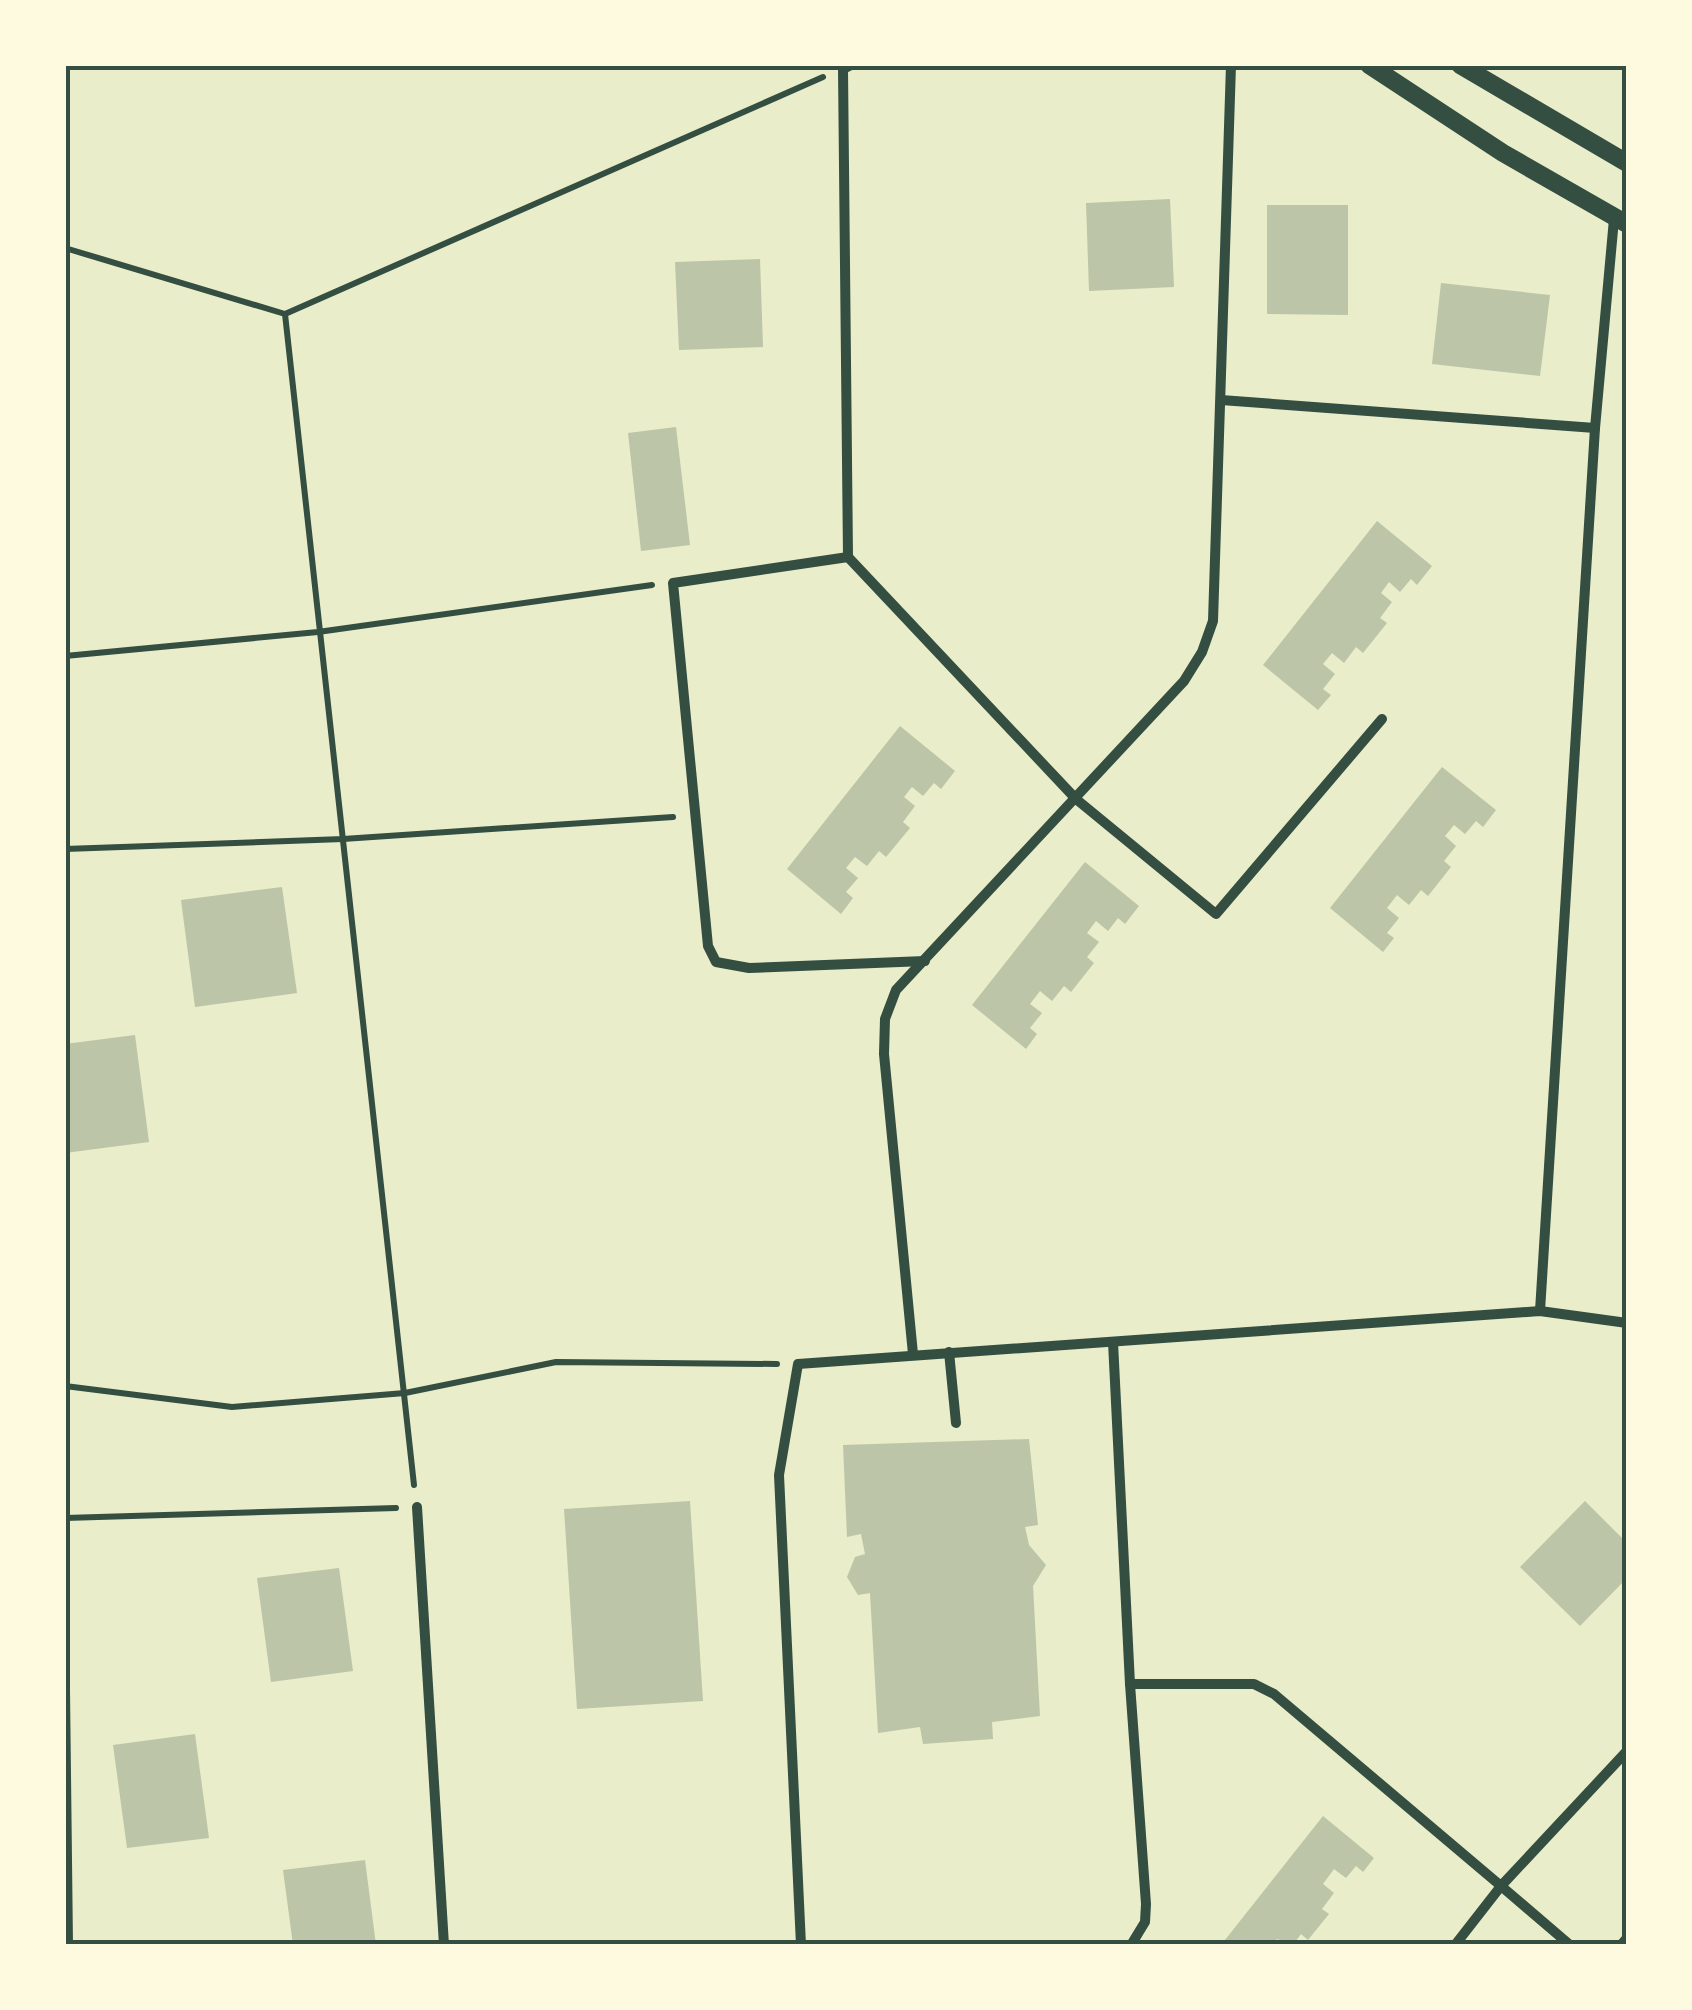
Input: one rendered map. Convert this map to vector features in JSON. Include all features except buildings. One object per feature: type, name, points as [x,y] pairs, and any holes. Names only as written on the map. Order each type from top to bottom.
[{"type":"street","points":[[913,1354],[884,1054],[886,1019],[896,990],[1184,680],[1214,621],[1231,65]]},
{"type":"street","points":[[1369,65],[1621,222],[1594,428],[1540,1311]]},
{"type":"street","points":[[1460,65],[1627,163]]},
{"type":"street","points":[[847,67],[848,557],[1076,798],[1216,914],[1382,719]]},
{"type":"street","points":[[1221,400],[1594,428]]},
{"type":"street","points":[[848,557],[673,582],[704,922],[716,962],[749,968],[924,961]]},
{"type":"street","points":[[801,1945],[778,1476],[798,1364],[1540,1311],[1627,1323]]},
{"type":"street","points":[[1113,1342],[1130,1684],[1146,1904],[1145,1922],[1131,1945]]},
{"type":"street","points":[[949,1352],[956,1423]]},
{"type":"street","points":[[417,1508],[444,1945]]},
{"type":"street","points":[[1130,1684],[1254,1684],[1274,1694],[1570,1945]]},
{"type":"street","points":[[1455,1945],[1501,1886],[1627,1751]]},
{"type":"street","points":[[1621,1945],[1627,1938]]},
{"type":"path","points":[[65,248],[284,314],[847,67]]},
{"type":"path","points":[[70,1945],[65,1520],[417,1508],[284,314]]},
{"type":"path","points":[[65,656],[318,632],[673,582]]},
{"type":"path","points":[[65,849],[343,839],[694,816]]},
{"type":"path","points":[[65,1386],[232,1407],[405,1393],[556,1362],[798,1364]]}]
